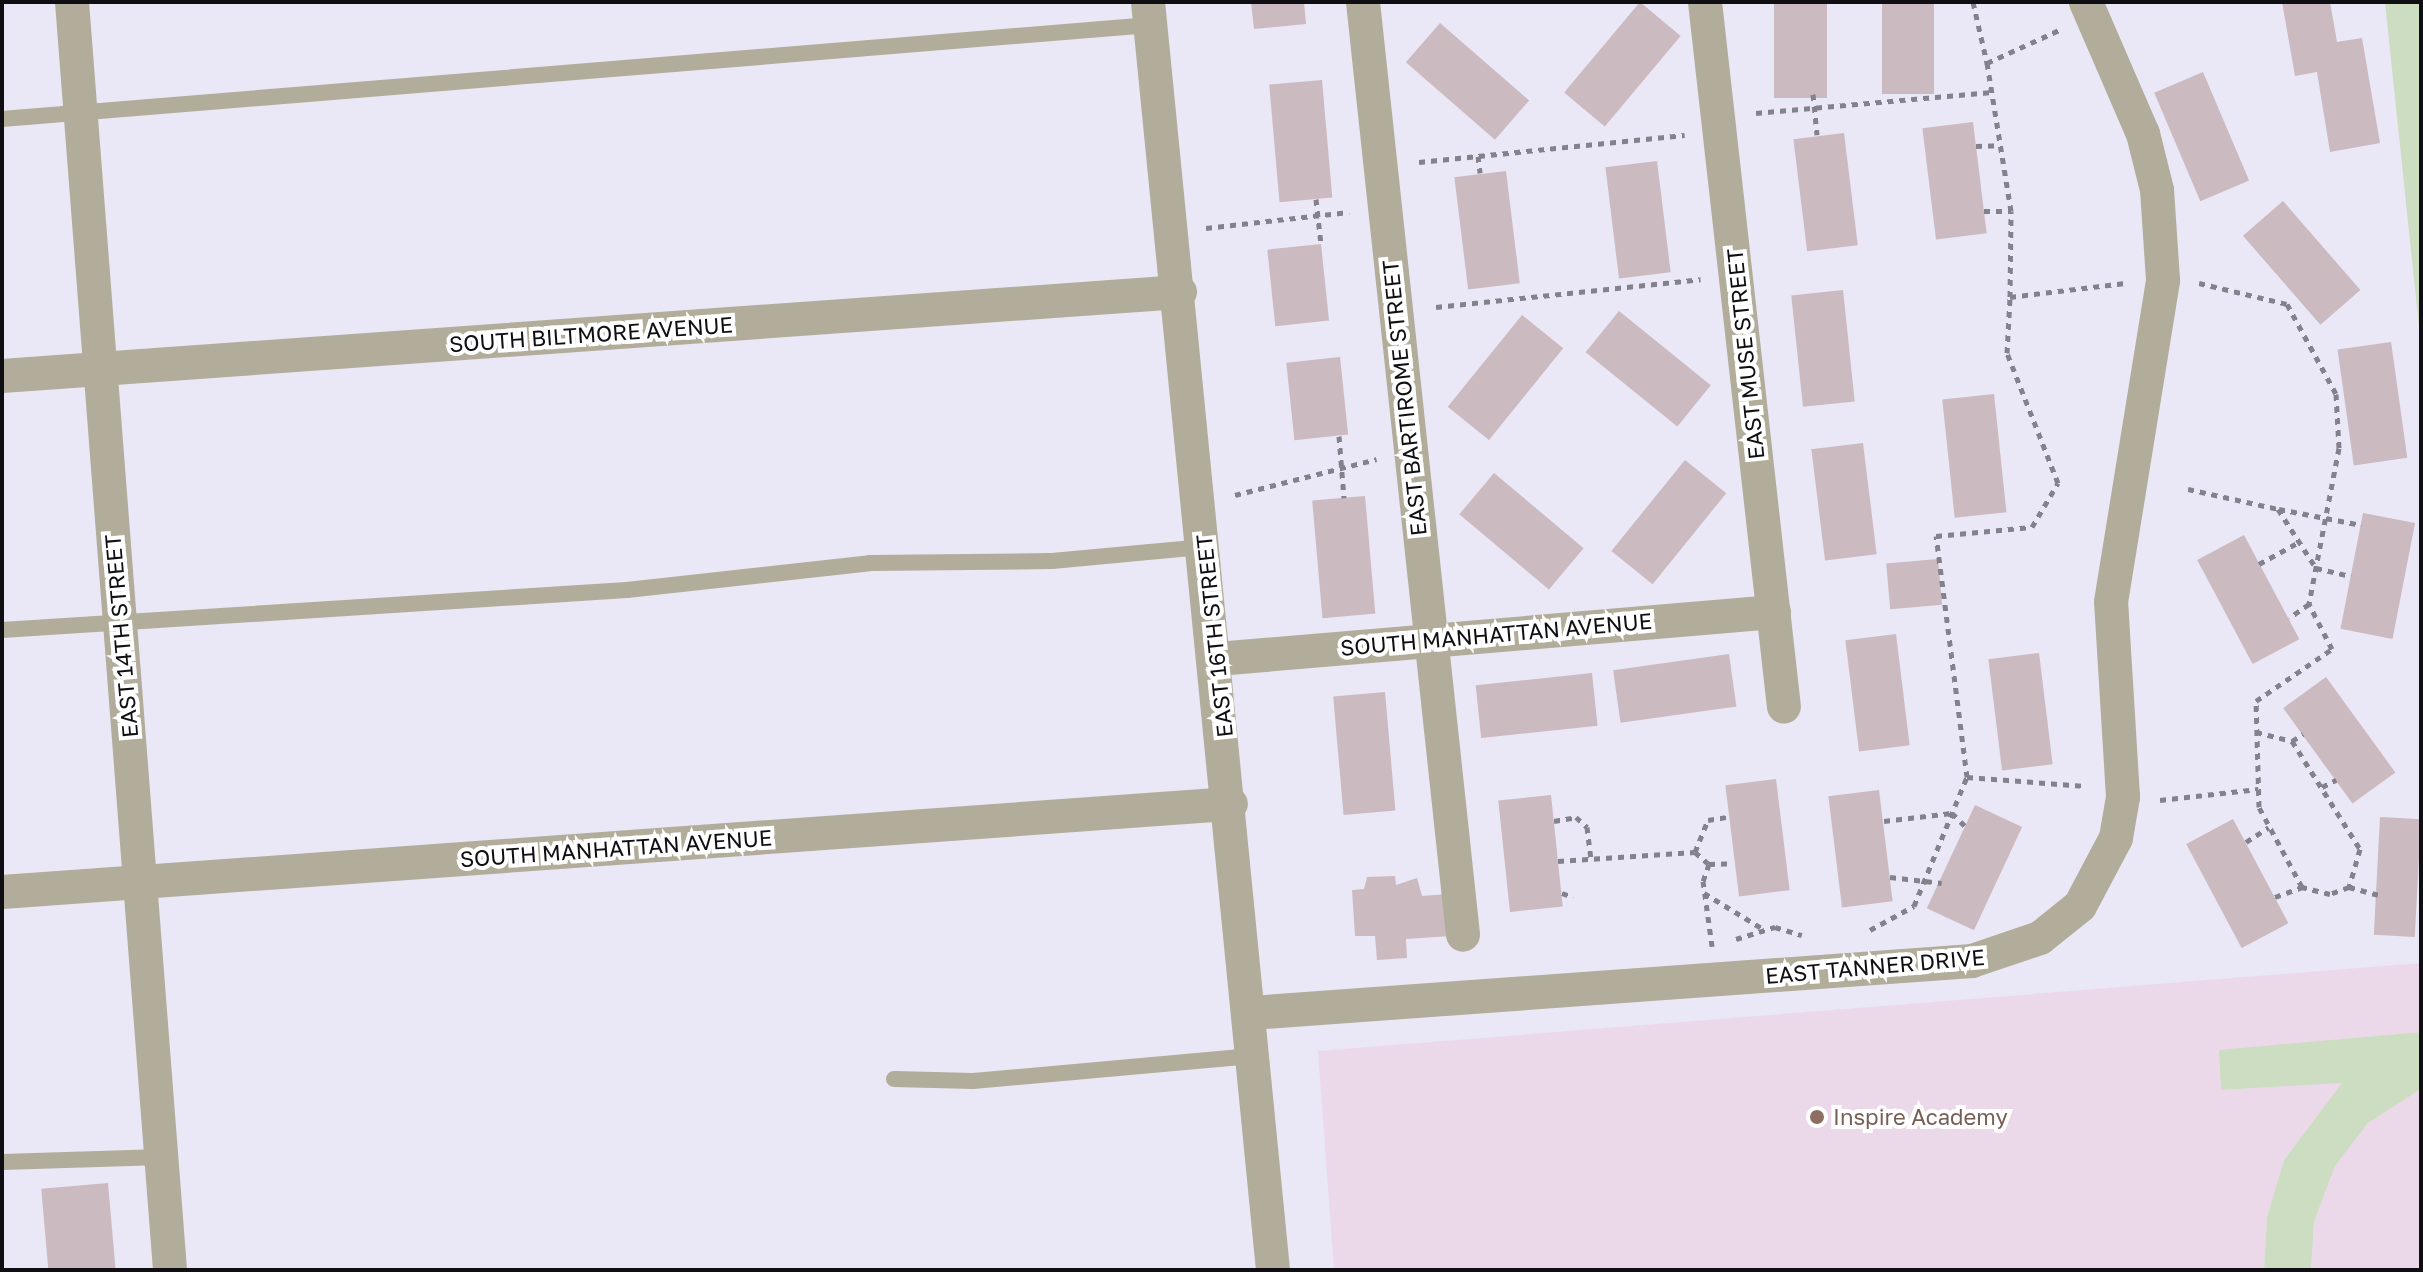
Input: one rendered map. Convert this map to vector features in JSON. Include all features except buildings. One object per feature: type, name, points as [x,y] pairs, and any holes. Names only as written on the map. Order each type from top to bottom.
[{"type":"street","name":"EAST 14TH STREET","points":[[72,2],[170,1270]]},
{"type":"street","name":"EAST BARTIROME STREET","points":[[1363,2],[1444,794],[1463,935]]},
{"type":"street","name":"EAST MUSE STREET","points":[[1705,2],[1784,707]]},
{"type":"street","name":"EAST 16TH STREET","points":[[1149,13],[1206,547],[1273,1270]]},
{"type":"street","name":"EAST TANNER DRIVE","points":[[1251,1013],[1972,961],[2040,938],[2080,906],[2116,838],[2123,797],[2111,602],[2163,280],[2157,190],[2143,134],[2076,15]]},
{"type":"street","name":"SOUTH BILTMORE AVENUE","points":[[2,376],[1180,292]]},
{"type":"street","name":"SOUTH MANHATTAN AVENUE","points":[[1217,659],[1428,637],[1774,612]]},
{"type":"street","name":"SOUTH MANHATTAN AVENUE","points":[[2,892],[1231,804]]},
{"type":"lane","points":[[2,119],[1149,13]]},
{"type":"lane","points":[[2,630],[120,622],[172,624],[421,599],[627,590],[870,563],[1052,561],[1206,547]]},
{"type":"lane","points":[[894,1079],[973,1081],[1255,1056]]},
{"type":"lane","points":[[2,1162],[163,1157]]},
{"type":"path","points":[[1853,937],[1914,906],[1967,777],[1936,536],[2032,527],[2058,483],[2007,353],[2011,211],[1987,63],[1973,2]]},
{"type":"path","points":[[1987,63],[2076,15]]},
{"type":"path","points":[[1756,113],[1992,92]]},
{"type":"path","points":[[1813,94],[1817,135]]},
{"type":"path","points":[[1419,162],[1702,133]]},
{"type":"path","points":[[1976,146],[2000,145]]},
{"type":"path","points":[[1478,156],[1480,173]]},
{"type":"path","points":[[1316,199],[1321,244]]},
{"type":"path","points":[[1206,228],[1385,207]]},
{"type":"path","points":[[1984,211],[2011,211]]},
{"type":"path","points":[[1436,307],[1705,278]]},
{"type":"path","points":[[2010,297],[2133,281]]},
{"type":"path","points":[[2194,282],[2287,304],[2312,339],[2336,394],[2339,448],[2309,604],[2332,649],[2256,701],[2258,789],[2269,827],[2302,887]]},
{"type":"path","points":[[1339,436],[1344,498]]},
{"type":"path","points":[[1235,495],[1341,463],[1391,458]]},
{"type":"path","points":[[2188,489],[2278,509],[2326,515],[2361,525]]},
{"type":"path","points":[[2278,509],[2316,568],[2351,576]]},
{"type":"path","points":[[2259,564],[2299,542]]},
{"type":"path","points":[[2289,618],[2309,604]]},
{"type":"path","points":[[2256,732],[2292,741],[2360,849],[2349,887]]},
{"type":"path","points":[[2292,741],[2303,734]]},
{"type":"path","points":[[1967,777],[2100,787]]},
{"type":"path","points":[[2322,787],[2336,780]]},
{"type":"path","points":[[2150,801],[2258,789]]},
{"type":"path","points":[[1884,821],[1952,813]]},
{"type":"path","points":[[1952,813],[1966,827]]},
{"type":"path","points":[[1554,821],[1576,817],[1587,827],[1591,858]]},
{"type":"path","points":[[1695,852],[1708,820],[1728,817]]},
{"type":"path","points":[[2246,842],[2269,827]]},
{"type":"path","points":[[1558,861],[1695,852],[1709,864],[1733,863]]},
{"type":"path","points":[[1709,864],[1704,893],[1713,955],[1764,929]]},
{"type":"path","points":[[1890,877],[1925,876],[1942,883]]},
{"type":"path","points":[[2275,897],[2302,887],[2330,894],[2349,887],[2378,895]]},
{"type":"path","points":[[1562,893],[1573,897]]},
{"type":"path","points":[[1704,893],[1764,929],[1813,937]]},
{"type":"shaded area","name":"Inspire Academy","points":[[2421,963],[2421,1032],[2219,1051],[2222,1090],[2343,1082],[2284,1160],[2267,1217],[2264,1270],[1334,1270],[1318,1051]]},
{"type":"shaded area","points":[[2421,1089],[2421,1270],[2311,1270],[2314,1222],[2335,1166],[2368,1123]]},
{"type":"green space","points":[[2385,2],[2421,2],[2421,346]]},
{"type":"green space","points":[[2421,1032],[2421,1089],[2368,1123],[2335,1166],[2314,1222],[2311,1270],[2264,1270],[2267,1217],[2284,1160],[2342,1083],[2221,1090],[2219,1050]]},
{"type":"place","name":"Inspire Academy","points":[[1817,1117]]}]
